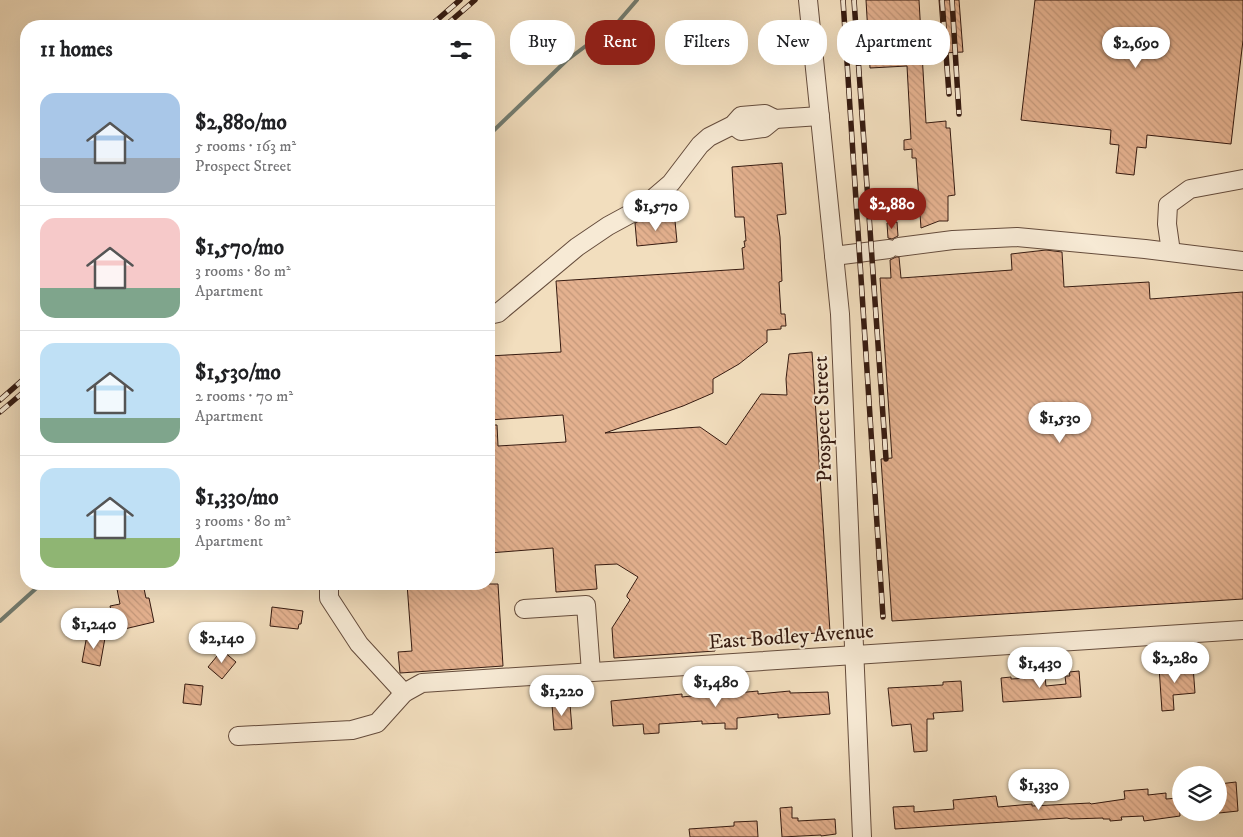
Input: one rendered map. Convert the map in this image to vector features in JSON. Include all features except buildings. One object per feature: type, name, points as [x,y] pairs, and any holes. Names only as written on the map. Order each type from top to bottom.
[{"type":"street","name":"Prospect Street","points":[[808,0],[840,314],[862,837]]},
{"type":"street","points":[[495,314],[577,247],[608,226],[643,207],[671,183],[700,145],[709,137],[733,125],[741,131],[764,128],[775,119],[820,116]]},
{"type":"street","points":[[1171,252],[1167,224],[1168,205],[1190,189],[1243,179]]},
{"type":"street","points":[[834,256],[954,240],[1017,237],[1243,261]]},
{"type":"street","points":[[329,590],[329,598],[359,644],[404,693]]},
{"type":"street","points":[[524,608],[586,605],[591,672]]},
{"type":"street","name":"East Bodley Avenue","points":[[238,736],[352,730],[377,723],[404,693],[422,683],[1243,630]]},
{"type":"waterway","points":[[495,129],[567,60],[618,22],[637,0]]},
{"type":"waterway","points":[[0,621],[34,590]]},
{"type":"railway","points":[[437,20],[460,0]]},
{"type":"railway","points":[[452,20],[475,0]]},
{"type":"railway","points":[[843,0],[883,617]]},
{"type":"railway","points":[[854,0],[886,459]]},
{"type":"railway","points":[[942,0],[949,94]]},
{"type":"railway","points":[[952,0],[959,114]]},
{"type":"railway","points":[[0,400],[20,382]]},
{"type":"railway","points":[[0,412],[20,395]]}]
